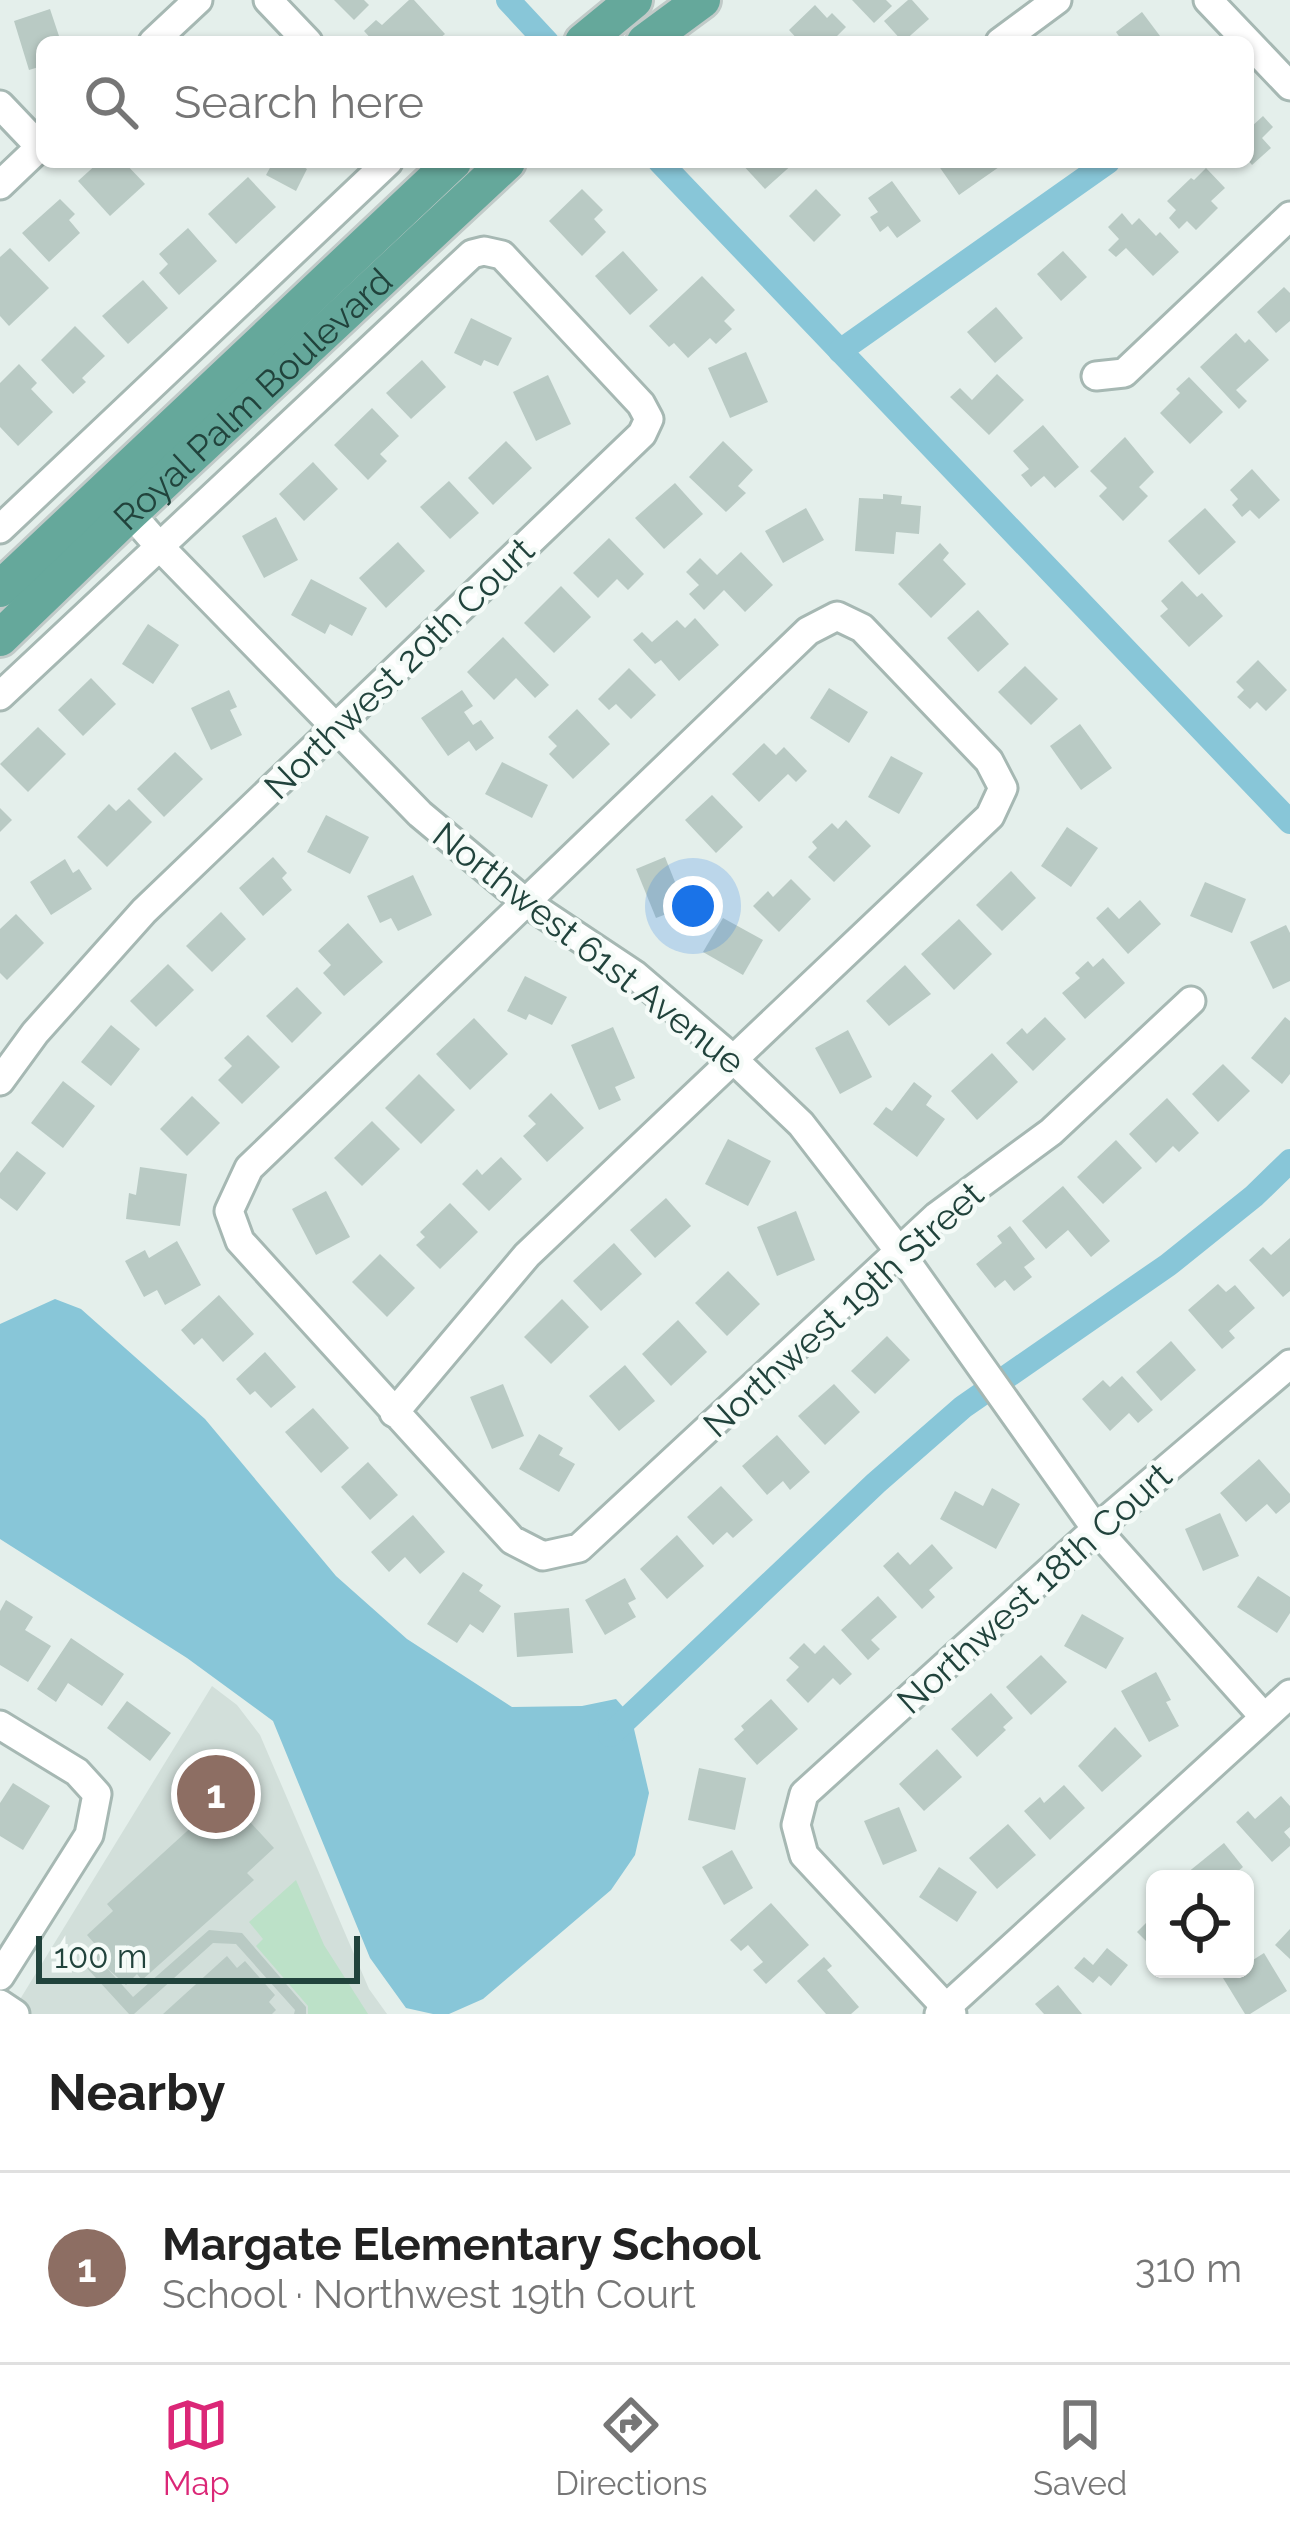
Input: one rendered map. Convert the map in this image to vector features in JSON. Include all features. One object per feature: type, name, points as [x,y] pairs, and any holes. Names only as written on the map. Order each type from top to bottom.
[{"type":"main road","points":[[590,36],[634,0]]},
{"type":"main road","points":[[653,36],[702,0]]},
{"type":"main road","name":"Royal Palm Boulevard","points":[[0,638],[118,500],[437,168]]},
{"type":"main road","name":"Royal Palm Boulevard","points":[[0,589],[118,500],[500,168]]},
{"type":"street","points":[[159,36],[198,0]]},
{"type":"street","points":[[268,0],[302,36]]},
{"type":"street","points":[[1008,36],[1057,0]]},
{"type":"street","points":[[1243,36],[1218,10],[1248,0]]},
{"type":"street","points":[[1254,48],[1290,86]]},
{"type":"street","points":[[0,105],[36,141]]},
{"type":"street","points":[[0,185],[36,151]]},
{"type":"street","points":[[0,529],[382,168]]},
{"type":"street","points":[[1096,376],[1124,373],[1290,216]]},
{"type":"street","name":"Northwest 20th Court","points":[[0,1081],[34,1033],[144,911],[642,434],[649,418],[502,255],[472,254],[160,546]]},
{"type":"street","name":"Northwest 61st Avenue","points":[[118,500],[420,814],[524,902],[635,975],[801,1124],[899,1251],[1096,1529],[1264,1717]]},
{"type":"street","points":[[0,695],[160,546]]},
{"type":"street","points":[[837,616],[862,628],[988,761],[1003,788],[990,816],[527,1255],[394,1413],[239,1241],[229,1211],[249,1168],[524,902],[808,631],[837,616]]},
{"type":"street","name":"Northwest 19th Street","points":[[394,1413],[512,1540],[543,1556],[579,1548],[937,1216],[1051,1132],[1191,1001]]},
{"type":"street","name":"Northwest 18th Court","points":[[946,2012],[804,1856],[796,1825],[804,1794],[1096,1529],[1290,1364]]},
{"type":"street","points":[[946,2012],[1290,1694]]},
{"type":"street","points":[[0,1725],[77,1772],[97,1794],[89,1834],[0,1976]]},
{"type":"street","points":[[0,2005],[15,2014]]},
{"type":"shaded area","points":[[212,1686],[237,1705],[260,1735],[369,1989],[387,2014],[11,2014]]},
{"type":"green space","points":[[296,1880],[324,1945],[368,2014],[308,2014],[308,2006],[256,1946],[263,1939],[249,1922]]},
{"type":"water","points":[[55,1299],[81,1309],[205,1419],[336,1576],[407,1639],[512,1707],[582,1706],[616,1699],[631,1716],[649,1793],[635,1855],[611,1890],[483,1999],[449,2014],[406,2008],[370,1958],[273,1721],[187,1658],[0,1539],[0,1324]]},
{"type":"building","points":[[334,0],[364,0],[369,5],[354,20]]},
{"type":"building","points":[[414,0],[445,34],[369,36],[364,31],[376,20],[382,25]]},
{"type":"building","points":[[852,0],[886,0],[892,6],[874,23]]},
{"type":"building","points":[[908,0],[929,19],[910,36],[898,36],[884,21]]},
{"type":"building","points":[[815,5],[827,18],[832,13],[846,27],[837,36],[794,36],[789,30]]},
{"type":"building","points":[[50,9],[59,36],[36,36],[36,68],[29,70],[14,21]]},
{"type":"building","points":[[1142,12],[1160,36],[1119,36],[1116,32]]},
{"type":"building","points":[[1263,116],[1273,127],[1262,138],[1271,148],[1254,163],[1254,124]]},
{"type":"building","points":[[92,168],[130,168],[145,184],[110,216],[78,181]]},
{"type":"building","points":[[270,168],[307,169],[296,191],[266,175]]},
{"type":"building","points":[[746,168],[788,168],[765,189]]},
{"type":"building","points":[[940,168],[998,168],[959,195]]},
{"type":"building","points":[[1206,168],[1225,188],[1211,201],[1218,208],[1196,230],[1187,221],[1179,229],[1169,218],[1176,210],[1167,201]]},
{"type":"building","points":[[248,177],[276,207],[236,244],[208,214]]},
{"type":"building","points":[[892,181],[921,221],[897,238],[888,226],[880,232],[870,217],[878,212],[868,198]]},
{"type":"building","points":[[582,189],[603,210],[594,219],[606,232],[582,256],[549,221]]},
{"type":"building","points":[[816,189],[841,215],[814,242],[789,216]]},
{"type":"building","points":[[60,199],[75,214],[69,220],[80,233],[49,262],[22,233]]},
{"type":"building","points":[[1122,213],[1132,225],[1139,218],[1156,236],[1160,232],[1179,252],[1153,276],[1126,248],[1116,257],[1108,250],[1119,239],[1108,227]]},
{"type":"building","points":[[188,228],[217,261],[179,295],[159,273],[168,264],[159,254]]},
{"type":"building","points":[[10,248],[49,288],[9,326],[0,316],[0,257]]},
{"type":"building","points":[[623,251],[658,290],[630,315],[595,276]]},
{"type":"building","points":[[1063,251],[1087,277],[1061,301],[1037,274]]},
{"type":"building","points":[[702,276],[735,310],[724,321],[732,329],[716,344],[710,338],[688,358],[649,326]]},
{"type":"building","points":[[143,280],[168,308],[128,344],[102,316]]},
{"type":"building","points":[[1284,287],[1290,293],[1290,321],[1276,333],[1257,312]]},
{"type":"building","points":[[996,307],[1023,338],[995,363],[967,332]]},
{"type":"building","points":[[471,318],[512,338],[498,366],[484,360],[481,366],[454,353]]},
{"type":"building","points":[[75,326],[105,356],[73,394],[41,360]]},
{"type":"building","points":[[1236,333],[1269,360],[1236,390],[1247,401],[1239,409],[1200,367]]},
{"type":"building","points":[[746,352],[768,402],[730,418],[708,368]]},
{"type":"building","points":[[422,360],[446,387],[411,419],[386,393]]},
{"type":"building","points":[[19,364],[37,383],[31,389],[53,412],[18,446],[0,427],[0,383]]},
{"type":"building","points":[[997,374],[1024,400],[989,435],[950,397],[960,388],[972,400]]},
{"type":"building","points":[[548,375],[571,424],[536,441],[513,392]]},
{"type":"building","points":[[1189,377],[1223,412],[1190,444],[1160,413]]},
{"type":"building","points":[[372,408],[399,436],[380,454],[387,461],[368,480],[334,445]]},
{"type":"building","points":[[1043,425],[1079,467],[1055,488],[1044,476],[1031,487],[1021,475],[1029,469],[1013,451]]},
{"type":"building","points":[[1125,437],[1154,472],[1139,487],[1148,496],[1123,521],[1099,496],[1107,488],[1090,471]]},
{"type":"building","points":[[506,441],[532,468],[493,505],[468,478]]},
{"type":"building","points":[[723,441],[753,470],[738,486],[746,493],[726,512],[689,477]]},
{"type":"building","points":[[313,462],[338,489],[304,521],[279,494]]},
{"type":"building","points":[[1252,469],[1280,500],[1259,519],[1250,510],[1242,517],[1232,505],[1238,499],[1230,490]]},
{"type":"building","points":[[449,481],[479,513],[450,539],[420,507]]},
{"type":"building","points":[[675,483],[703,514],[664,549],[635,518]]},
{"type":"building","points":[[883,494],[902,496],[901,504],[921,506],[919,534],[896,532],[894,554],[855,551],[859,498],[883,499]]},
{"type":"building","points":[[806,508],[824,540],[783,563],[765,531]]},
{"type":"building","points":[[1205,508],[1236,542],[1199,575],[1168,541]]},
{"type":"building","points":[[276,517],[298,560],[264,578],[242,536]]},
{"type":"building","points":[[609,538],[644,574],[628,590],[617,579],[598,598],[573,573]]},
{"type":"building","points":[[398,542],[425,571],[386,608],[359,578]]},
{"type":"building","points":[[940,543],[949,553],[943,560],[966,584],[931,618],[898,584]]},
{"type":"building","points":[[741,552],[773,585],[745,612],[724,590],[704,610],[689,594],[699,585],[686,572],[700,558],[717,575]]},
{"type":"building","points":[[311,579],[367,608],[352,636],[330,624],[325,634],[291,615]]},
{"type":"building","points":[[1182,581],[1197,597],[1202,593],[1223,616],[1189,647],[1160,616],[1168,609],[1161,601]]},
{"type":"building","points":[[561,586],[591,617],[554,653],[524,623]]},
{"type":"building","points":[[978,610],[1009,644],[978,672],[947,638]]},
{"type":"building","points":[[695,618],[719,645],[679,681],[661,660],[655,664],[633,640],[642,632],[652,642],[677,620],[685,628]]},
{"type":"building","points":[[148,624],[179,645],[153,684],[122,664]]},
{"type":"building","points":[[503,637],[549,685],[535,698],[516,678],[494,700],[467,672]]},
{"type":"building","points":[[1258,660],[1287,690],[1266,711],[1257,702],[1250,709],[1237,697],[1244,690],[1236,682]]},
{"type":"building","points":[[1025,666],[1058,699],[1031,725],[998,692]]},
{"type":"building","points":[[629,668],[656,695],[631,719],[616,704],[609,710],[598,699]]},
{"type":"building","points":[[91,678],[116,704],[83,736],[58,710]]},
{"type":"building","points":[[829,688],[868,712],[849,743],[810,718]]},
{"type":"building","points":[[229,690],[237,707],[230,710],[242,735],[211,750],[191,708]]},
{"type":"building","points":[[462,690],[473,706],[464,712],[473,725],[481,720],[494,738],[476,751],[469,741],[448,756],[421,718]]},
{"type":"building","points":[[577,709],[610,744],[573,779],[549,754],[557,746],[548,737]]},
{"type":"building","points":[[1080,724],[1112,768],[1081,790],[1050,746]]},
{"type":"building","points":[[38,727],[66,754],[28,792],[0,764]]},
{"type":"building","points":[[764,743],[776,755],[784,747],[807,771],[796,782],[788,774],[759,802],[732,774]]},
{"type":"building","points":[[175,752],[203,779],[164,817],[137,789]]},
{"type":"building","points":[[891,756],[923,773],[899,814],[868,797]]},
{"type":"building","points":[[502,762],[548,785],[532,818],[485,794]]},
{"type":"building","points":[[712,795],[743,827],[716,853],[685,820]]},
{"type":"building","points":[[129,799],[152,822],[107,867],[77,837],[109,804],[116,811]]},
{"type":"building","points":[[0,808],[12,820],[0,832]]},
{"type":"building","points":[[326,815],[369,837],[350,874],[307,852]]},
{"type":"building","points":[[846,820],[871,846],[834,882],[808,857],[817,848],[812,842],[832,823],[838,829]]},
{"type":"building","points":[[1067,827],[1098,848],[1071,887],[1041,866]]},
{"type":"building","points":[[273,857],[287,873],[282,878],[292,890],[263,916],[239,888]]},
{"type":"building","points":[[665,857],[685,907],[656,918],[636,869]]},
{"type":"building","points":[[65,859],[73,873],[79,869],[92,889],[51,915],[30,882]]},
{"type":"building","points":[[1011,871],[1036,898],[1002,931],[976,905]]},
{"type":"building","points":[[413,875],[432,915],[398,931],[391,918],[380,923],[367,896]]},
{"type":"building","points":[[791,879],[811,899],[779,932],[753,906],[768,891],[773,897]]},
{"type":"building","points":[[1205,882],[1246,899],[1232,933],[1190,916]]},
{"type":"building","points":[[1140,900],[1161,924],[1128,954],[1096,918],[1108,907],[1119,919]]},
{"type":"building","points":[[221,912],[246,939],[212,972],[186,946]]},
{"type":"building","points":[[16,914],[44,943],[7,980],[0,973],[0,929]]},
{"type":"building","points":[[723,918],[763,940],[743,975],[703,952]]},
{"type":"building","points":[[959,919],[992,954],[954,990],[921,954]]},
{"type":"building","points":[[348,923],[383,962],[344,996],[323,973],[331,965],[318,951]]},
{"type":"building","points":[[1286,925],[1290,981],[1273,989],[1250,942]]},
{"type":"building","points":[[1103,958],[1125,983],[1085,1019],[1062,993],[1080,978],[1075,973],[1088,961],[1093,967]]},
{"type":"building","points":[[168,964],[194,990],[156,1027],[130,1001]]},
{"type":"building","points":[[905,965],[931,994],[889,1026],[866,1001]]},
{"type":"building","points":[[525,976],[567,997],[552,1025],[529,1014],[526,1020],[507,1011]]},
{"type":"building","points":[[297,987],[322,1013],[292,1043],[266,1016]]},
{"type":"building","points":[[1045,1017],[1066,1039],[1033,1071],[1006,1043],[1022,1028],[1027,1034]]},
{"type":"building","points":[[1285,1017],[1290,1021],[1290,1074],[1282,1084],[1251,1058]]},
{"type":"building","points":[[474,1018],[508,1054],[470,1090],[436,1054]]},
{"type":"building","points":[[111,1025],[140,1049],[111,1086],[81,1062]]},
{"type":"building","points":[[613,1027],[635,1078],[615,1087],[621,1100],[599,1110],[571,1045]]},
{"type":"building","points":[[848,1030],[872,1077],[840,1094],[815,1048]]},
{"type":"building","points":[[248,1035],[280,1067],[242,1104],[218,1080],[232,1066],[224,1058]]},
{"type":"building","points":[[992,1053],[1018,1082],[977,1120],[951,1091]]},
{"type":"building","points":[[1223,1064],[1250,1091],[1218,1122],[1192,1094]]},
{"type":"building","points":[[419,1074],[455,1110],[421,1144],[385,1108]]},
{"type":"building","points":[[63,1081],[95,1106],[63,1148],[31,1123]]},
{"type":"building","points":[[914,1082],[932,1096],[926,1105],[945,1119],[917,1157],[873,1124],[886,1107],[892,1111]]},
{"type":"building","points":[[551,1093],[584,1128],[547,1162],[523,1136],[536,1124],[528,1116]]},
{"type":"building","points":[[192,1096],[220,1123],[187,1156],[160,1129]]},
{"type":"building","points":[[1167,1098],[1199,1133],[1179,1152],[1173,1146],[1156,1163],[1129,1134]]},
{"type":"building","points":[[372,1121],[400,1149],[362,1186],[334,1158]]},
{"type":"building","points":[[728,1139],[771,1161],[748,1206],[705,1184]]},
{"type":"building","points":[[1116,1140],[1142,1168],[1103,1204],[1077,1177]]},
{"type":"building","points":[[17,1151],[46,1173],[17,1211],[0,1198],[0,1173]]},
{"type":"building","points":[[501,1157],[522,1179],[489,1211],[462,1184],[477,1169],[482,1175]]},
{"type":"building","points":[[140,1167],[187,1174],[180,1226],[126,1219],[129,1193],[136,1195]]},
{"type":"building","points":[[1063,1186],[1110,1241],[1091,1257],[1068,1230],[1046,1249],[1022,1221]]},
{"type":"building","points":[[326,1191],[350,1237],[316,1255],[292,1209]]},
{"type":"building","points":[[666,1198],[691,1226],[655,1258],[630,1230]]},
{"type":"building","points":[[450,1203],[478,1232],[440,1269],[416,1245],[425,1237],[420,1232]]},
{"type":"building","points":[[796,1211],[815,1260],[777,1276],[757,1227]]},
{"type":"building","points":[[1010,1226],[1035,1259],[1024,1267],[1032,1277],[1014,1291],[1005,1280],[995,1288],[976,1264],[1002,1243],[997,1236]]},
{"type":"building","points":[[1290,1238],[1290,1291],[1283,1297],[1249,1260],[1263,1247],[1271,1255]]},
{"type":"building","points":[[177,1241],[201,1285],[165,1305],[157,1290],[144,1297],[125,1261],[145,1250],[149,1258]]},
{"type":"building","points":[[614,1243],[642,1274],[601,1311],[573,1281]]},
{"type":"building","points":[[380,1254],[415,1288],[387,1317],[352,1282]]},
{"type":"building","points":[[728,1271],[760,1304],[727,1336],[695,1303]]},
{"type":"building","points":[[1218,1284],[1226,1292],[1235,1285],[1255,1308],[1229,1331],[1235,1338],[1222,1349],[1188,1310]]},
{"type":"building","points":[[219,1295],[254,1334],[223,1362],[202,1338],[194,1345],[181,1330]]},
{"type":"building","points":[[562,1299],[589,1327],[551,1364],[524,1337]]},
{"type":"building","points":[[678,1320],[707,1352],[671,1386],[642,1354]]},
{"type":"building","points":[[887,1336],[910,1360],[875,1394],[851,1371]]},
{"type":"building","points":[[1171,1341],[1196,1370],[1161,1401],[1136,1372]]},
{"type":"building","points":[[265,1352],[296,1387],[271,1408],[236,1379]]},
{"type":"building","points":[[625,1365],[655,1401],[619,1431],[589,1396]]},
{"type":"building","points":[[1122,1376],[1153,1410],[1138,1423],[1129,1413],[1110,1431],[1082,1399],[1103,1380],[1110,1387]]},
{"type":"building","points":[[503,1384],[524,1436],[492,1449],[470,1397]]},
{"type":"building","points":[[834,1384],[860,1412],[825,1445],[798,1416]]},
{"type":"building","points":[[313,1408],[349,1448],[321,1473],[285,1432]]},
{"type":"building","points":[[539,1434],[563,1448],[559,1455],[575,1464],[559,1492],[519,1469]]},
{"type":"building","points":[[777,1435],[810,1472],[790,1490],[783,1481],[767,1495],[742,1466]]},
{"type":"building","points":[[1259,1459],[1290,1494],[1290,1502],[1276,1514],[1267,1504],[1246,1522],[1220,1493]]},
{"type":"building","points":[[368,1462],[398,1495],[370,1520],[341,1487]]},
{"type":"building","points":[[721,1486],[753,1520],[733,1538],[727,1532],[713,1545],[687,1517]]},
{"type":"building","points":[[992,1488],[1020,1504],[996,1549],[940,1519],[955,1491],[983,1506]]},
{"type":"building","points":[[1220,1513],[1239,1556],[1203,1571],[1185,1529]]},
{"type":"building","points":[[413,1515],[445,1552],[420,1574],[405,1557],[389,1572],[371,1552]]},
{"type":"building","points":[[677,1535],[704,1566],[667,1599],[640,1569]]},
{"type":"building","points":[[932,1544],[953,1568],[929,1590],[935,1597],[922,1609],[883,1566],[898,1552],[910,1565]]},
{"type":"building","points":[[463,1572],[483,1585],[479,1591],[501,1606],[483,1633],[470,1624],[457,1643],[427,1624]]},
{"type":"building","points":[[1258,1576],[1290,1597],[1290,1613],[1277,1633],[1237,1607]]},
{"type":"building","points":[[625,1578],[636,1599],[628,1603],[636,1617],[605,1635],[585,1600]]},
{"type":"building","points":[[878,1596],[897,1617],[871,1640],[880,1649],[868,1660],[841,1630]]},
{"type":"building","points":[[6,1600],[33,1617],[25,1630],[51,1646],[28,1682],[0,1665],[0,1611]]},
{"type":"building","points":[[569,1608],[573,1653],[517,1657],[514,1613]]},
{"type":"building","points":[[1082,1614],[1124,1638],[1106,1669],[1064,1646]]},
{"type":"building","points":[[71,1638],[124,1674],[102,1706],[68,1683],[56,1702],[37,1689]]},
{"type":"building","points":[[804,1643],[815,1654],[824,1645],[852,1674],[840,1685],[833,1678],[808,1703],[786,1680],[799,1667],[789,1658]]},
{"type":"building","points":[[1041,1655],[1067,1682],[1031,1715],[1006,1687]]},
{"type":"building","points":[[1156,1672],[1179,1726],[1149,1742],[1121,1691]]},
{"type":"building","points":[[991,1693],[1013,1718],[977,1757],[951,1729]]},
{"type":"building","points":[[771,1699],[798,1729],[757,1765],[734,1739],[744,1730],[741,1726]]},
{"type":"building","points":[[127,1701],[171,1733],[150,1761],[107,1728]]},
{"type":"building","points":[[1115,1727],[1142,1756],[1102,1792],[1078,1766]]},
{"type":"building","points":[[937,1749],[962,1777],[924,1811],[899,1784]]},
{"type":"building","points":[[699,1768],[746,1778],[735,1830],[688,1820]]},
{"type":"building","points":[[13,1783],[50,1806],[23,1850],[0,1836],[0,1803]]},
{"type":"building","points":[[1064,1785],[1085,1808],[1050,1840],[1024,1811],[1040,1797],[1044,1803]]},
{"type":"building","points":[[1281,1796],[1290,1806],[1290,1827],[1284,1832],[1290,1846],[1272,1862],[1236,1822],[1248,1811],[1255,1819]]},
{"type":"building","points":[[236,1797],[255,1817],[250,1822],[274,1848],[247,1873],[254,1880],[142,1980],[137,1974],[126,1985],[106,1967],[133,1997],[209,1930],[242,1933],[306,2007],[306,2014],[294,2014],[236,1944],[213,1943],[129,2014],[85,1966],[101,1951],[87,1935],[113,1911],[107,1904],[219,1802],[224,1808]]},
{"type":"building","points":[[899,1807],[917,1851],[883,1865],[864,1821]]},
{"type":"building","points":[[1008,1824],[1036,1855],[997,1889],[969,1858]]},
{"type":"building","points":[[1224,1843],[1243,1867],[1240,1870],[1191,1870]]},
{"type":"building","points":[[732,1850],[753,1888],[724,1905],[702,1867]]},
{"type":"building","points":[[939,1867],[977,1892],[957,1922],[919,1897]]},
{"type":"building","points":[[771,1903],[809,1945],[766,1984],[753,1970],[763,1962],[748,1945],[741,1951],[730,1940]]},
{"type":"building","points":[[1290,1929],[1290,1959],[1275,1945]]},
{"type":"building","points":[[1107,1948],[1128,1965],[1111,1986],[1099,1976],[1093,1983],[1074,1968],[1084,1957],[1093,1965]]},
{"type":"building","points":[[1264,1953],[1287,1991],[1245,2014],[1223,1978],[1254,1978],[1254,1959]]},
{"type":"building","points":[[227,1956],[237,1968],[245,1961],[275,1995],[269,2002],[276,2010],[272,2014],[163,2014]]},
{"type":"building","points":[[824,1957],[832,1966],[827,1970],[859,2007],[851,2014],[826,2014],[797,1981]]},
{"type":"building","points":[[1058,1985],[1082,2014],[1044,2014],[1035,2004]]},
{"type":"waterway","points":[[508,0],[541,36]]},
{"type":"waterway","points":[[666,168],[1290,822]]},
{"type":"waterway","points":[[840,351],[1099,168]]},
{"type":"waterway","points":[[610,1735],[963,1407],[1168,1265],[1290,1161]]},
{"type":"place","name":"Margate Elementary School","points":[[216,1794]]}]
